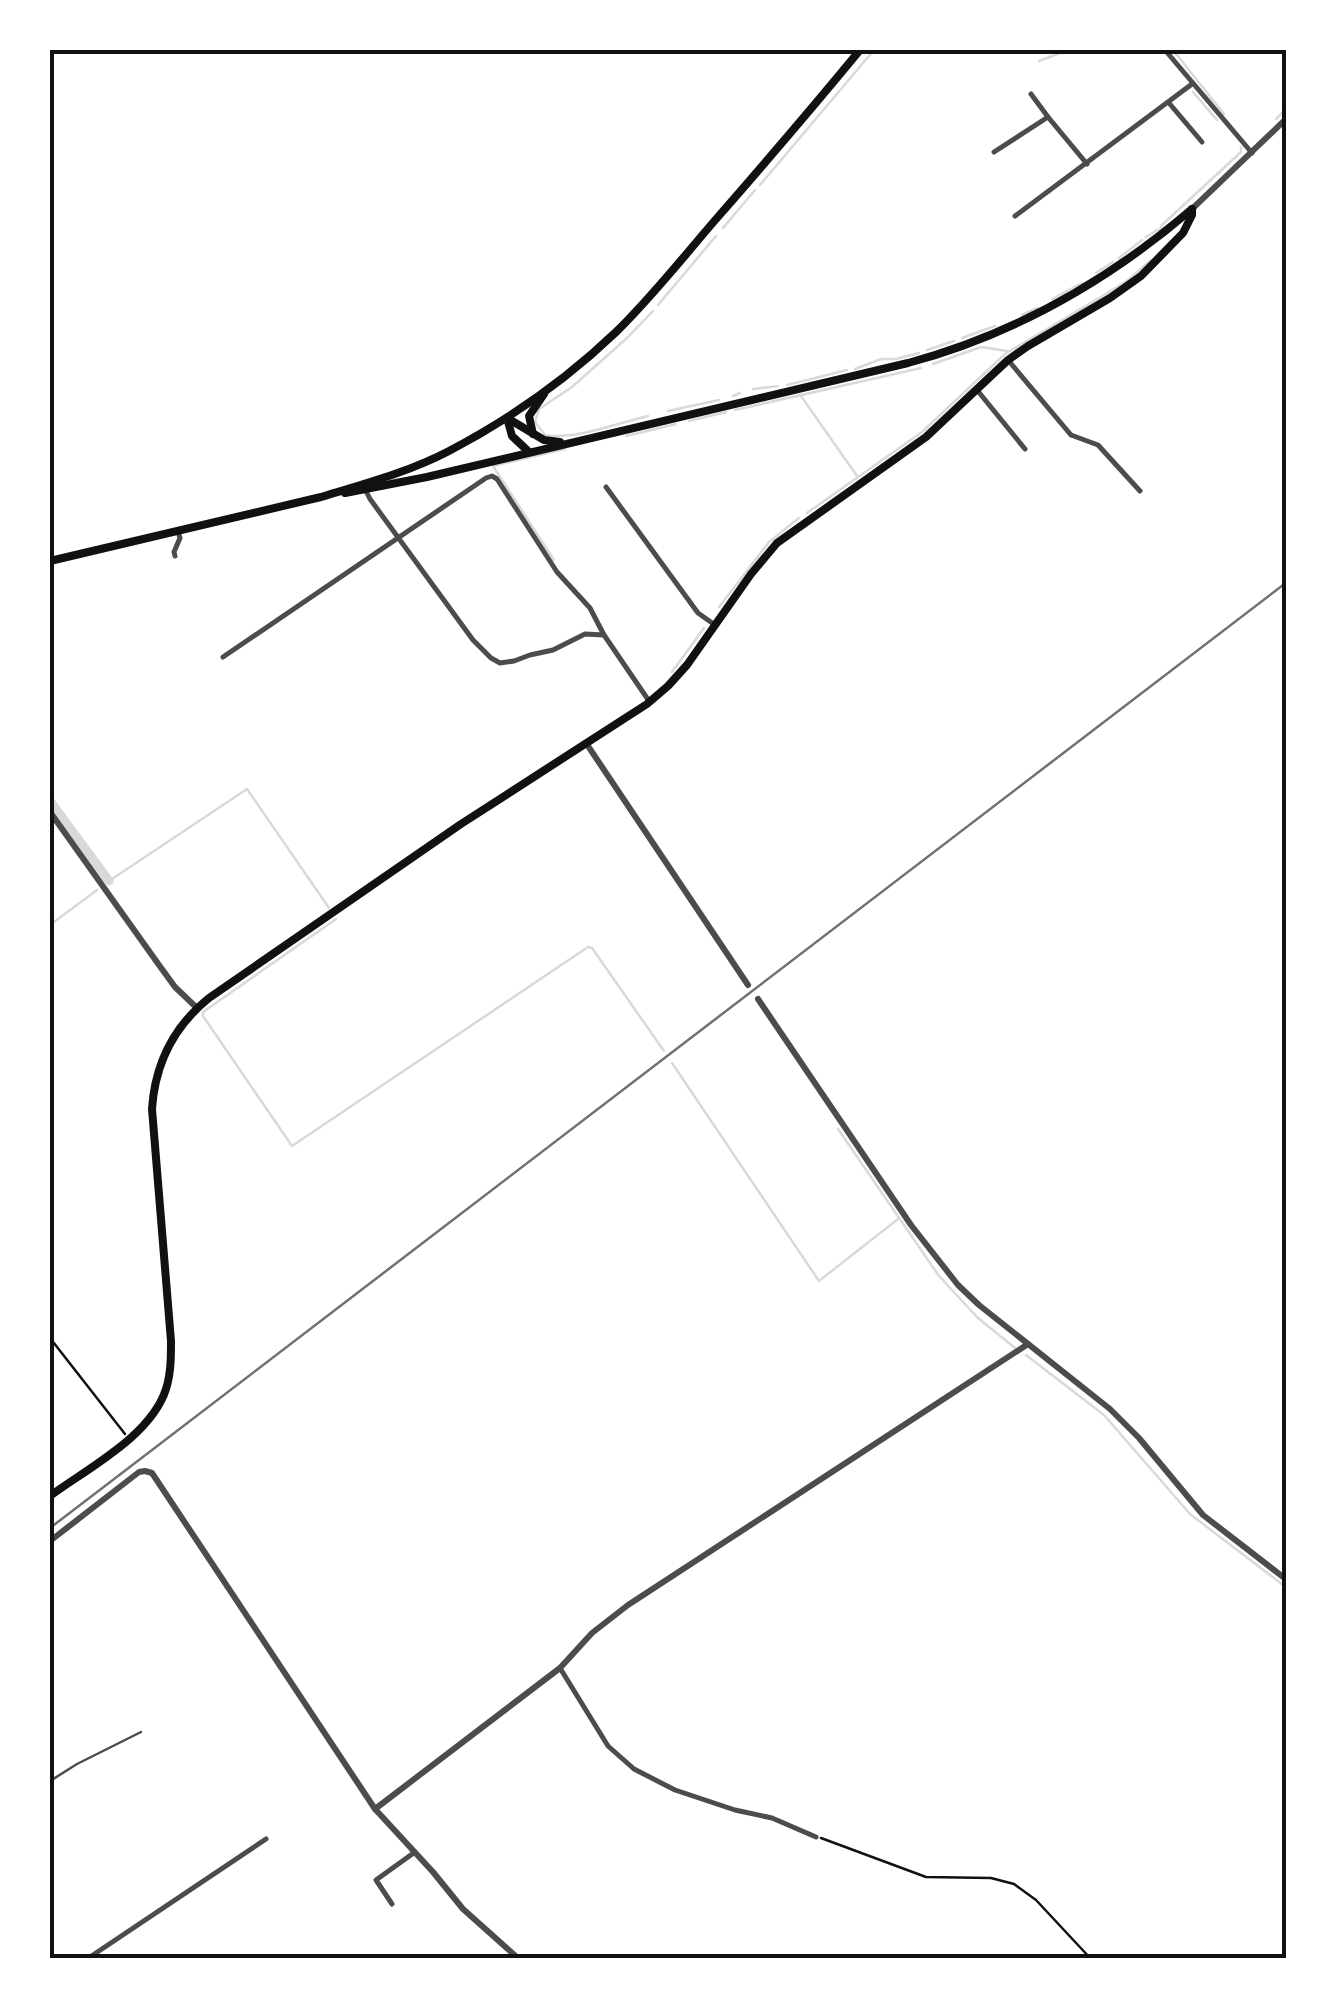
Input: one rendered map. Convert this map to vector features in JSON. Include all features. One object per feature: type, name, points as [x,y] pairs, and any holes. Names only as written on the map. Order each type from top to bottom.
[{"type":"main road","points":[[321,497],[418,466],[506,418],[548,389],[616,332],[860,50]]},
{"type":"main road","points":[[50,1496],[130,1438],[156,1410],[165,1392],[172,1341],[152,1123],[155,1080],[178,1029],[197,1008],[461,824],[650,702],[678,676],[777,543],[926,437],[1008,360],[1141,276],[1183,232],[1192,209]]},
{"type":"main road","points":[[50,561],[908,363],[982,340],[1048,310],[1100,280],[1192,209]]},
{"type":"main road","points":[[533,434],[529,416],[548,389]]},
{"type":"main road","points":[[506,418],[544,440],[564,443]]},
{"type":"main road","points":[[506,418],[512,436],[529,452]]},
{"type":"street","points":[[1165,50],[1252,153]]},
{"type":"street","points":[[1015,216],[1192,84]]},
{"type":"street","points":[[1031,94],[1087,164]]},
{"type":"street","points":[[1168,103],[1202,142]]},
{"type":"street","points":[[994,152],[1048,117]]},
{"type":"street","points":[[1192,209],[1287,118]]},
{"type":"street","points":[[1278,126],[1285,134]]},
{"type":"street","points":[[1008,360],[1071,434],[1098,445],[1140,491]]},
{"type":"street","points":[[976,389],[1026,449]]},
{"type":"street","points":[[223,656],[492,476],[557,572],[590,608],[650,702]]},
{"type":"street","points":[[606,487],[698,613],[714,625]]},
{"type":"street","points":[[365,490],[490,658],[500,663],[514,661],[553,650],[585,634],[604,635]]},
{"type":"street","points":[[175,556],[178,531]]},
{"type":"street","points":[[586,744],[748,985]]},
{"type":"street","points":[[50,812],[167,976],[197,1008]]},
{"type":"street","points":[[758,999],[911,1226],[974,1301],[1114,1412],[1203,1515],[1287,1580]]},
{"type":"street","points":[[376,1809],[560,1668],[592,1633],[628,1605],[1028,1344]]},
{"type":"street","points":[[50,1541],[139,1472],[152,1473],[376,1809],[463,1909],[519,1959]]},
{"type":"street","points":[[560,1668],[608,1746],[634,1770],[675,1790],[772,1818],[816,1837]]},
{"type":"street","points":[[86,1959],[266,1839]]},
{"type":"street","points":[[392,1904],[376,1880],[415,1852]]},
{"type":"lane","points":[[50,1781],[140,1732]]},
{"type":"path","points":[[50,1338],[130,1438]]},
{"type":"path","points":[[816,1837],[926,1876],[991,1878],[1014,1884],[1036,1900],[1091,1959]]},
{"type":"waterway","points":[[760,185],[874,50]]},
{"type":"waterway","points":[[1039,61],[1068,50]]},
{"type":"waterway","points":[[1173,50],[1224,114]]},
{"type":"waterway","points":[[1193,92],[1217,120]]},
{"type":"waterway","points":[[1276,119],[1287,108]]},
{"type":"waterway","points":[[1146,237],[1160,230],[1241,152],[1241,147]]},
{"type":"waterway","points":[[723,228],[755,190]]},
{"type":"waterway","points":[[658,305],[716,236]]},
{"type":"waterway","points":[[1119,258],[1142,240]]},
{"type":"waterway","points":[[807,513],[922,432],[1005,354],[1128,280],[1151,260]]},
{"type":"waterway","points":[[1096,273],[1113,262]]},
{"type":"waterway","points":[[1052,299],[1082,283]]},
{"type":"waterway","points":[[1022,315],[1037,308]]},
{"type":"waterway","points":[[648,416],[557,436],[545,435],[535,422],[539,409],[572,387],[653,311]]},
{"type":"waterway","points":[[962,338],[995,326]]},
{"type":"waterway","points":[[927,350],[954,341]]},
{"type":"waterway","points":[[933,364],[981,347],[1007,351]]},
{"type":"waterway","points":[[855,369],[881,359],[919,353]]},
{"type":"waterway","points":[[735,410],[921,368]]},
{"type":"waterway","points":[[787,385],[847,370]]},
{"type":"waterway","points":[[753,389],[778,386]]},
{"type":"waterway","points":[[733,396],[740,393]]},
{"type":"waterway","points":[[801,396],[857,476]]},
{"type":"waterway","points":[[668,411],[719,400]]},
{"type":"waterway","points":[[689,421],[726,412]]},
{"type":"waterway","points":[[626,436],[676,424]]},
{"type":"waterway","points":[[554,560],[493,466],[565,449]]},
{"type":"waterway","points":[[719,607],[769,542],[799,518]]},
{"type":"waterway","points":[[672,672],[704,628]]},
{"type":"waterway","points":[[109,881],[247,789],[329,908]]},
{"type":"waterway","points":[[50,801],[109,881]]},
{"type":"waterway","points":[[50,925],[97,890]]},
{"type":"waterway","points":[[336,919],[203,1012],[292,1146],[588,947],[664,1051]]},
{"type":"waterway","points":[[672,1063],[819,1281],[898,1219]]},
{"type":"waterway","points":[[838,1129],[939,1276],[978,1318],[1015,1348]]},
{"type":"waterway","points":[[1026,1355],[1104,1415],[1190,1514],[1287,1588]]},
{"type":"railway","points":[[50,1528],[1287,582]]}]
